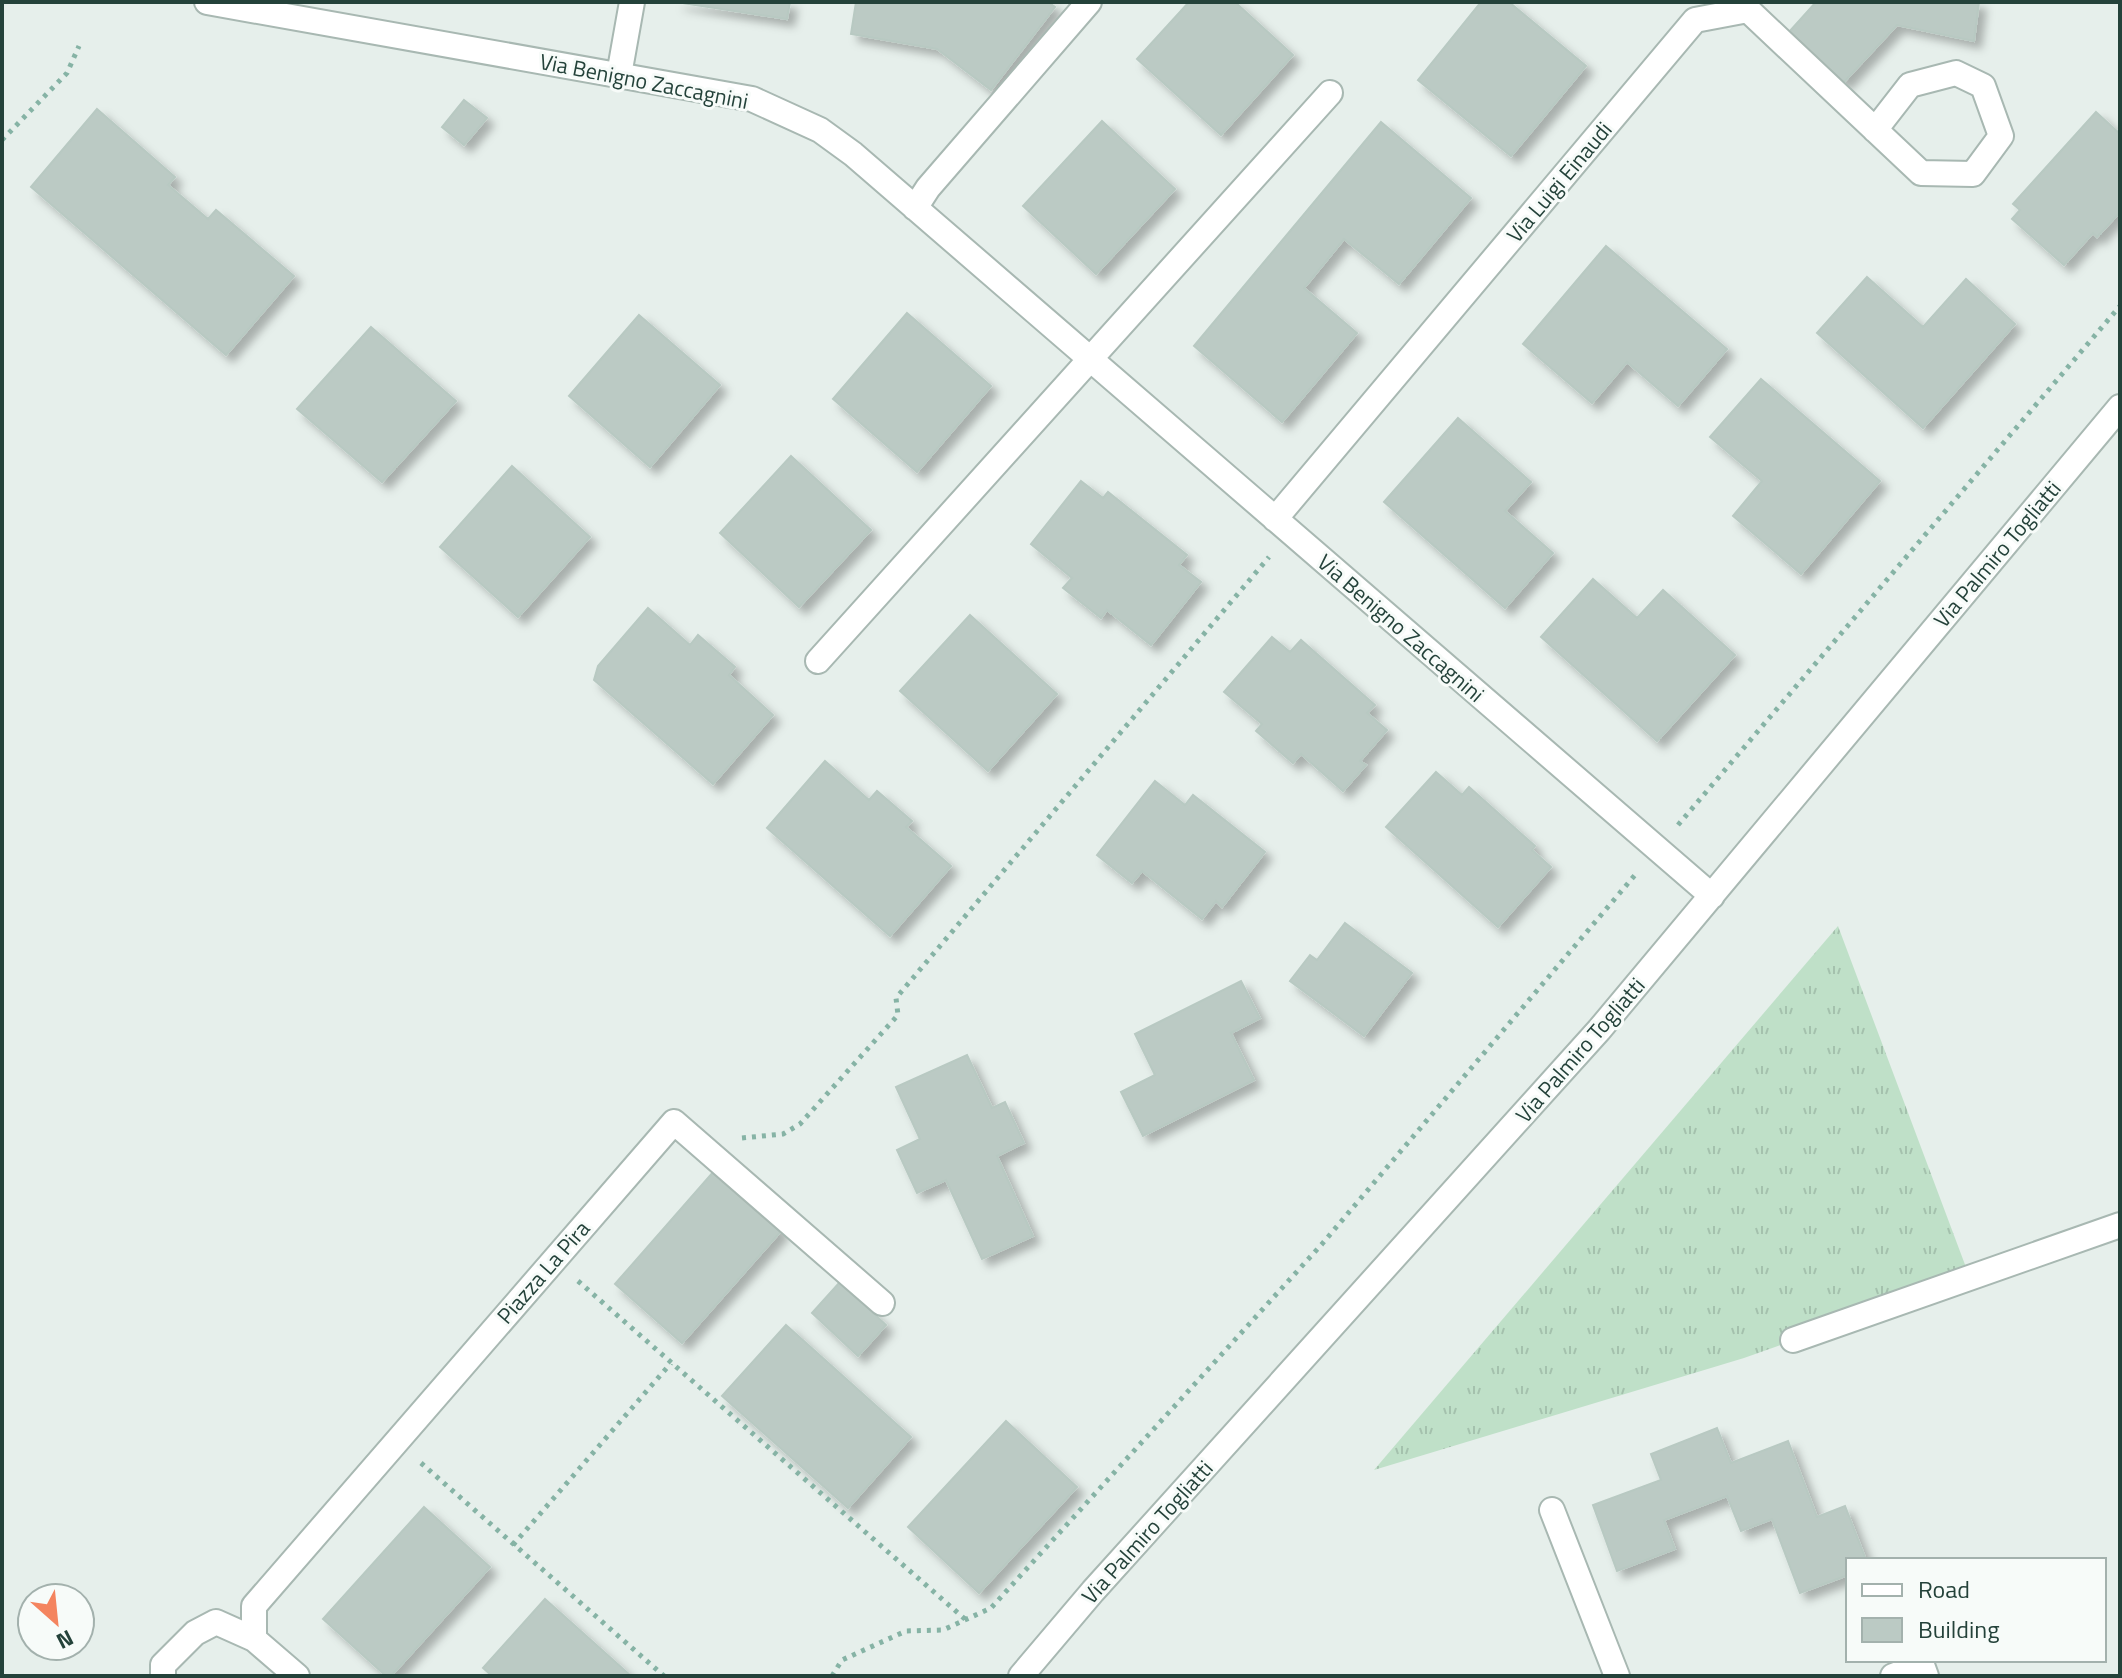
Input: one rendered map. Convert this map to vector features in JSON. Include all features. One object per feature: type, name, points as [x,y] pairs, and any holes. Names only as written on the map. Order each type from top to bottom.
[{"type":"street","name":"Via Benigno Zaccagnini","points":[[207,2],[265,7],[752,99],[820,130],[853,154],[1712,896]]},
{"type":"street","points":[[619,75],[632,2]]},
{"type":"street","points":[[915,208],[928,188],[1089,2]]},
{"type":"street","name":"Via Luigi Einaudi","points":[[1282,525],[1695,20],[1748,10],[1875,130],[1921,173],[1973,174],[2001,136],[1983,86],[1956,73],[1910,85],[1875,130]]},
{"type":"street","points":[[818,661],[1330,93]]},
{"type":"street","name":"Via Palmiro Togliatti","points":[[1021,1676],[1093,1591],[1589,1042],[2120,407]]},
{"type":"street","name":"Piazza La Pira","points":[[254,1606],[674,1122],[882,1303]]},
{"type":"street","points":[[1793,1340],[2120,1225]]},
{"type":"street","points":[[1552,1510],[1617,1676]]},
{"type":"street","points":[[163,1676],[163,1665],[195,1633],[254,1606],[254,1639]]},
{"type":"street","points":[[216,1622],[254,1639],[297,1676]]},
{"type":"street","points":[[1893,1676],[1922,1665],[1926,1676]]},
{"type":"path","points":[[2,140],[67,73],[79,46]]},
{"type":"path","points":[[832,1676],[842,1660],[906,1631],[943,1630],[991,1608],[1322,1244],[2120,306]]},
{"type":"path","points":[[715,1155],[730,1141],[783,1134],[800,1124],[898,1015],[896,998],[1282,525]]},
{"type":"path","points":[[554,1260],[966,1620]]},
{"type":"path","points":[[513,1545],[671,1363]]},
{"type":"path","points":[[396,1441],[664,1676]]},
{"type":"green space","points":[[1838,926],[1970,1278],[1744,1358],[1374,1470]]},
{"type":"building","points":[[676,2],[790,2],[787,19]]},
{"type":"building","points":[[856,2],[1048,2],[1055,7],[991,90],[937,49],[851,34]]},
{"type":"building","points":[[1189,2],[1235,2],[1293,55],[1221,135],[1137,59]]},
{"type":"building","points":[[1481,2],[1509,2],[1586,66],[1511,156],[1418,80]]},
{"type":"building","points":[[1816,2],[1979,2],[1974,41],[1897,25],[1843,83],[1789,32]]},
{"type":"building","points":[[464,100],[487,118],[464,145],[442,127]]},
{"type":"building","points":[[97,109],[175,177],[168,185],[208,219],[216,210],[294,276],[226,355],[31,187]]},
{"type":"building","points":[[2096,112],[2120,134],[2120,212],[2097,237],[2093,233],[2064,265],[2012,219],[2020,210],[2013,204]]},
{"type":"building","points":[[1102,121],[1175,189],[1096,274],[1023,206]]},
{"type":"building","points":[[1381,122],[1471,198],[1399,284],[1344,239],[1304,288],[1357,333],[1282,422],[1194,346]]},
{"type":"building","points":[[1606,246],[1727,349],[1678,406],[1627,362],[1592,403],[1523,344]]},
{"type":"building","points":[[1867,277],[1923,327],[1966,279],[2015,324],[1923,428],[1817,333]]},
{"type":"building","points":[[907,313],[991,386],[917,472],[833,399]]},
{"type":"building","points":[[639,315],[720,385],[650,467],[569,396]]},
{"type":"building","points":[[371,327],[456,401],[382,482],[297,409]]},
{"type":"building","points":[[1761,379],[1880,481],[1801,574],[1733,516],[1762,481],[1710,437]]},
{"type":"building","points":[[1458,418],[1531,482],[1505,511],[1553,553],[1505,608],[1384,502]]},
{"type":"building","points":[[791,456],[871,530],[799,607],[720,533]]},
{"type":"building","points":[[512,466],[590,537],[518,617],[440,547]]},
{"type":"building","points":[[1081,481],[1103,498],[1108,492],[1187,555],[1179,565],[1201,582],[1151,645],[1107,610],[1101,618],[1063,588],[1072,578],[1031,544]]},
{"type":"building","points":[[1593,579],[1637,618],[1663,590],[1735,655],[1657,741],[1541,637]]},
{"type":"building","points":[[648,608],[690,645],[698,635],[735,667],[729,675],[773,715],[713,784],[594,680],[598,666]]},
{"type":"building","points":[[970,615],[1057,694],[988,771],[900,691]]},
{"type":"building","points":[[1272,637],[1290,652],[1301,640],[1375,705],[1367,713],[1387,730],[1360,761],[1366,765],[1343,791],[1301,754],[1293,763],[1256,731],[1262,724],[1224,692]]},
{"type":"building","points":[[825,761],[869,800],[877,791],[912,821],[906,827],[951,866],[890,936],[767,828]]},
{"type":"building","points":[[1436,772],[1462,795],[1469,787],[1535,846],[1532,850],[1551,867],[1498,927],[1386,827]]},
{"type":"building","points":[[1155,781],[1185,805],[1193,795],[1265,852],[1222,907],[1216,901],[1202,919],[1142,871],[1132,883],[1097,855]]},
{"type":"building","points":[[1345,923],[1412,973],[1364,1036],[1290,981],[1310,955],[1317,960]]},
{"type":"building","points":[[1241,981],[1260,1018],[1231,1033],[1254,1080],[1143,1136],[1121,1092],[1155,1075],[1135,1034]]},
{"type":"building","points":[[967,1055],[992,1108],[1005,1102],[1024,1143],[997,1156],[1033,1236],[982,1259],[946,1180],[917,1193],[897,1150],[920,1139],[896,1087]]},
{"type":"building","points":[[715,1170],[782,1230],[682,1343],[615,1284]]},
{"type":"building","points":[[840,1282],[886,1325],[858,1356],[812,1313]]},
{"type":"building","points":[[786,1325],[911,1437],[848,1508],[722,1396]]},
{"type":"building","points":[[1006,1421],[1077,1487],[979,1593],[908,1527]]},
{"type":"building","points":[[1717,1428],[1731,1463],[1788,1441],[1817,1517],[1845,1506],[1865,1558],[1846,1558],[1846,1576],[1800,1593],[1772,1519],[1741,1531],[1727,1496],[1664,1520],[1675,1549],[1617,1571],[1593,1505],[1661,1480],[1651,1454]]},
{"type":"building","points":[[424,1507],[490,1567],[391,1676],[386,1676],[323,1619]]},
{"type":"building","points":[[545,1599],[631,1676],[492,1676],[483,1668]]}]
